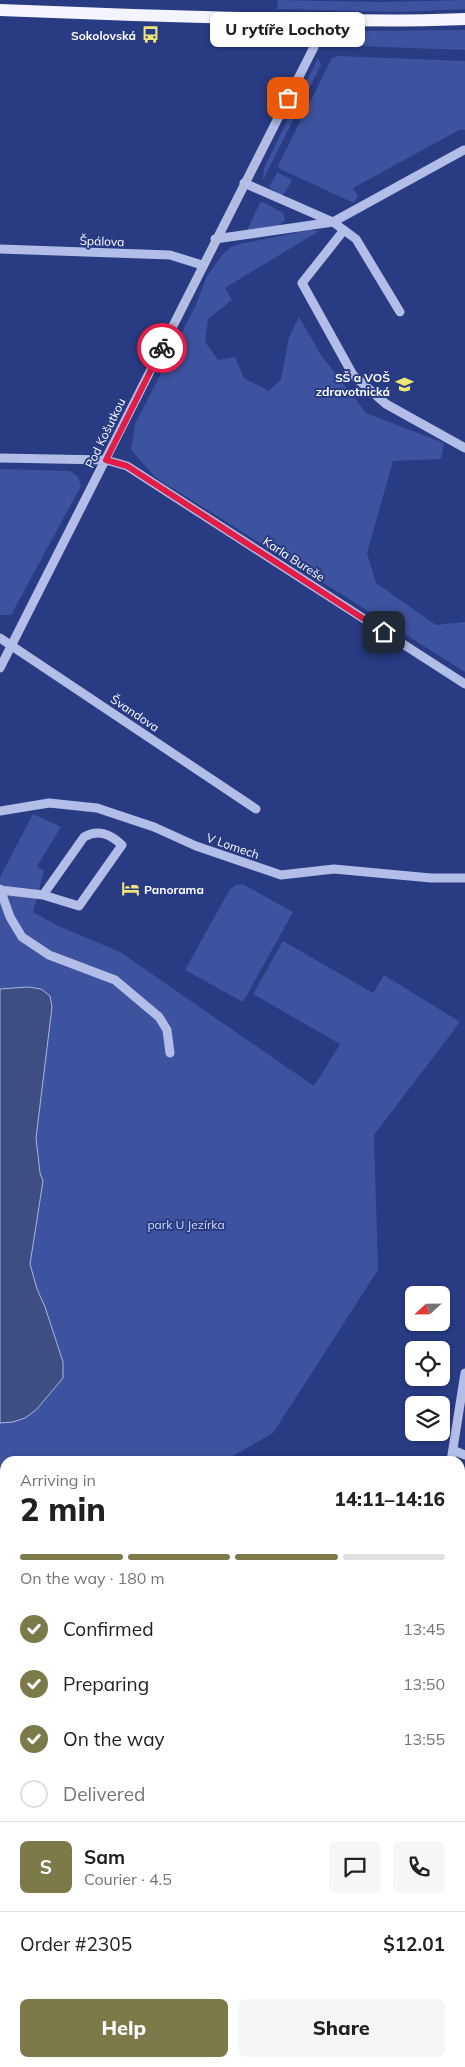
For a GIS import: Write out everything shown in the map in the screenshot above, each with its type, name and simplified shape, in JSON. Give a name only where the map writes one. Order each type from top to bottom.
[{"type":"main road","points":[[0,10],[108,15],[318,19],[465,19]]},
{"type":"street","name":"Pod Košutkou","points":[[0,668],[106,460],[215,239],[314,47],[318,19]]},
{"type":"street","points":[[215,239],[333,222],[464,150]]},
{"type":"street","points":[[244,183],[333,222],[356,239],[400,312]]},
{"type":"street","points":[[344,230],[302,283],[353,375],[386,404],[465,448]]},
{"type":"street","name":"Špálova","points":[[0,249],[170,255],[202,265]]},
{"type":"street","name":"Karla Bureše","points":[[0,458],[106,460],[127,466],[465,684]]},
{"type":"street","name":"Švandova","points":[[0,638],[256,809]]},
{"type":"street","name":"V Lomech","points":[[0,811],[49,803],[97,808],[154,827],[196,846],[281,875],[334,869],[431,878],[465,878]]},
{"type":"street","points":[[43,895],[84,837],[93,832],[104,833],[122,845],[79,906],[43,895],[0,889],[10,917],[22,938],[49,955],[115,980],[159,1017],[167,1030],[170,1053]]},
{"type":"street","points":[[452,1456],[465,1373]]},
{"type":"street","points":[[453,1450],[465,1455]]},
{"type":"green space","points":[[278,0],[382,2],[465,0],[465,9],[400,12],[277,9]]},
{"type":"green space","points":[[465,30],[465,50],[329,45],[338,35],[350,31]]},
{"type":"green space","points":[[338,56],[465,61],[465,130],[461,129],[353,188],[358,196],[354,203],[280,169],[278,166],[332,58]]},
{"type":"green space","points":[[318,58],[321,65],[263,180],[264,168]]},
{"type":"green space","points":[[277,172],[292,180],[284,194],[280,195],[269,187]]},
{"type":"green space","points":[[261,201],[283,213],[285,220],[279,225],[247,230]]},
{"type":"green space","points":[[310,230],[319,231],[225,288],[232,300],[208,319],[205,342],[218,360],[235,357],[244,378],[269,391],[281,379],[289,337],[299,317],[321,355],[366,413],[444,443],[441,459],[393,461],[367,553],[376,583],[436,625],[465,622],[465,672],[155,477],[131,450],[135,424],[195,307],[207,276],[222,255],[231,247],[240,244]]},
{"type":"green space","points":[[0,469],[70,471],[78,477],[81,486],[11,615],[0,615]]},
{"type":"green space","name":"park U Jezírka","points":[[33,814],[61,827],[37,866],[44,871],[33,912],[56,925],[120,952],[314,1086],[340,1044],[253,994],[283,941],[373,993],[384,975],[460,1022],[374,1135],[378,1270],[273,1433],[233,1456],[0,1456],[0,877]]},
{"type":"green space","points":[[243,884],[293,912],[243,1002],[185,970],[230,889],[236,885]]},
{"type":"shaded area","points":[[28,987],[41,989],[50,996],[52,1007],[36,1138],[40,1173],[43,1181],[30,1264],[63,1362],[63,1378],[36,1410],[25,1418],[13,1422],[0,1423],[0,989]]},
{"type":"way so far","points":[[162,348],[215,239],[288,98]]},
{"type":"place","name":"Sokolovská","points":[[150,35]]},
{"type":"place","name":"U rytíře Lochoty","points":[[288,98]]},
{"type":"place","name":"SŠ a VOŠ zdravotnická","points":[[404,384]]},
{"type":"place","name":"Panorama","points":[[130,889]]},
{"type":"route","points":[[162,348],[106,460],[127,466],[384,632]]}]
